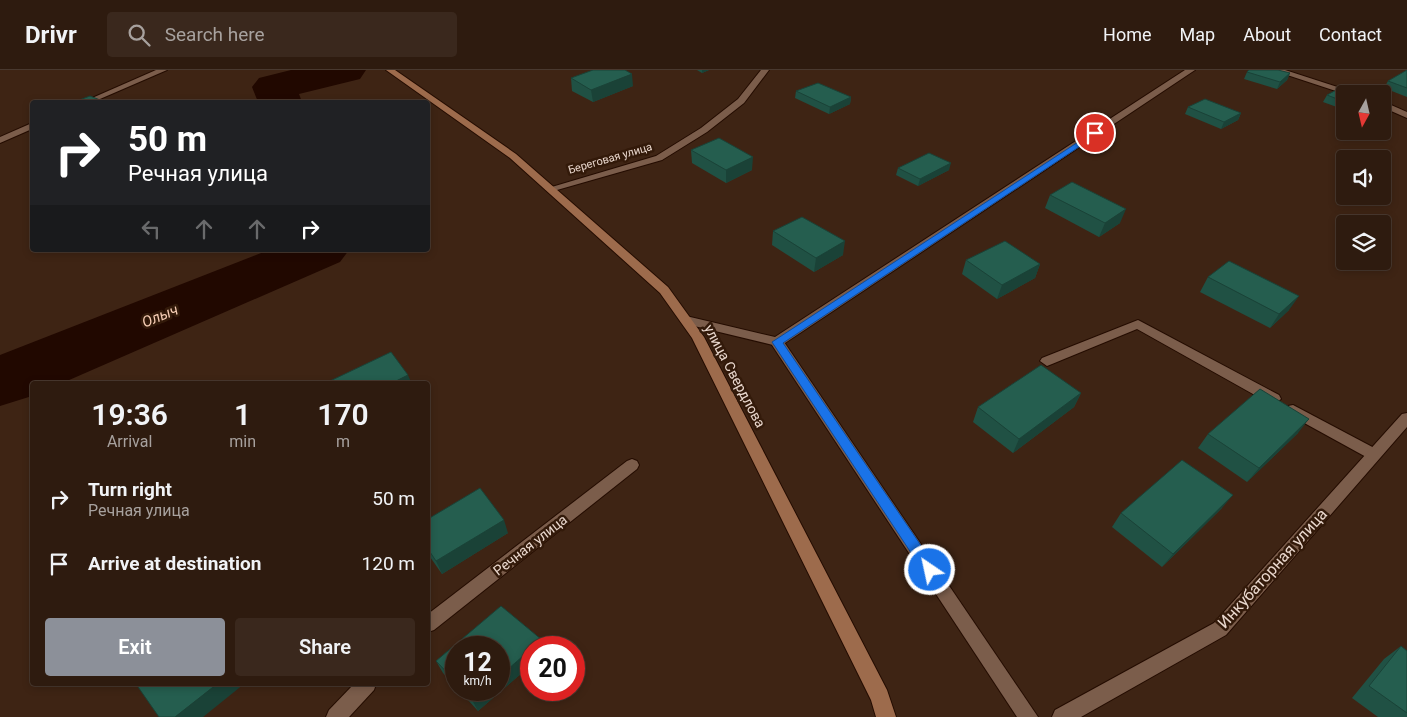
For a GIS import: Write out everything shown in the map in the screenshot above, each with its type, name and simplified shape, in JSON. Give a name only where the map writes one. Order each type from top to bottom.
[{"type":"main road","name":"улица Свердлова","points":[[390,70],[513,156],[664,290],[698,337],[880,696],[886,717]]},
{"type":"street","points":[[93,100],[163,70]]},
{"type":"street","name":"Береговая улица","points":[[550,189],[659,158],[704,130],[741,101],[765,70]]},
{"type":"street","points":[[777,342],[1191,70]]},
{"type":"street","points":[[1276,70],[1336,88]]},
{"type":"street","points":[[1391,108],[1407,115]]},
{"type":"street","points":[[0,140],[30,127]]},
{"type":"street","points":[[686,320],[777,342],[1028,717]]},
{"type":"street","points":[[1047,361],[1138,324],[1373,454]]},
{"type":"street","name":"Инкубаторная улица","points":[[1062,717],[1220,629],[1373,454],[1407,418]]},
{"type":"street","name":"Речная улица","points":[[430,622],[632,465]]},
{"type":"street","points":[[336,717],[365,686]]},
{"type":"building","points":[[593,70],[625,70],[632,74],[591,90],[571,78]]},
{"type":"building","points":[[1249,70],[1278,70],[1290,73],[1280,82],[1247,72]]},
{"type":"building","points":[[1407,70],[1407,88],[1388,81]]},
{"type":"building","points":[[818,83],[851,97],[830,107],[796,91]]},
{"type":"building","points":[[1336,90],[1336,98],[1327,95]]},
{"type":"building","points":[[90,96],[100,100],[79,100]]},
{"type":"building","points":[[1205,99],[1241,113],[1224,122],[1188,107]]},
{"type":"building","points":[[719,138],[753,157],[726,170],[691,150]]},
{"type":"building","points":[[929,153],[951,163],[920,179],[898,168]]},
{"type":"building","points":[[1072,182],[1126,209],[1105,223],[1050,195]]},
{"type":"building","points":[[802,217],[845,241],[816,258],[773,231]]},
{"type":"building","points":[[1005,241],[1040,264],[1002,285],[966,260]]},
{"type":"building","points":[[1229,261],[1299,296],[1279,314],[1208,277]]},
{"type":"building","points":[[391,352],[408,375],[396,381],[330,381]]},
{"type":"building","points":[[1041,365],[1081,393],[1019,439],[978,407]]},
{"type":"building","points":[[1260,389],[1309,419],[1259,468],[1208,434]]},
{"type":"building","points":[[1182,460],[1233,495],[1173,554],[1121,513]]},
{"type":"building","points":[[480,488],[504,520],[436,561],[430,552],[430,518]]},
{"type":"building","points":[[501,606],[537,636],[520,636],[520,659],[510,667],[510,636],[466,636]]},
{"type":"building","points":[[1401,646],[1407,651],[1407,713],[1369,686]]},
{"type":"building","points":[[445,653],[445,670],[436,661]]},
{"type":"building","points":[[137,686],[214,686],[175,717],[159,717]]},
{"type":"waterway","name":"Олыч","points":[[279,100],[274,87],[345,70]]},
{"type":"waterway","name":"Олыч","points":[[0,382],[315,252]]},
{"type":"route","points":[[930,570],[777,342],[1095,133]]}]
